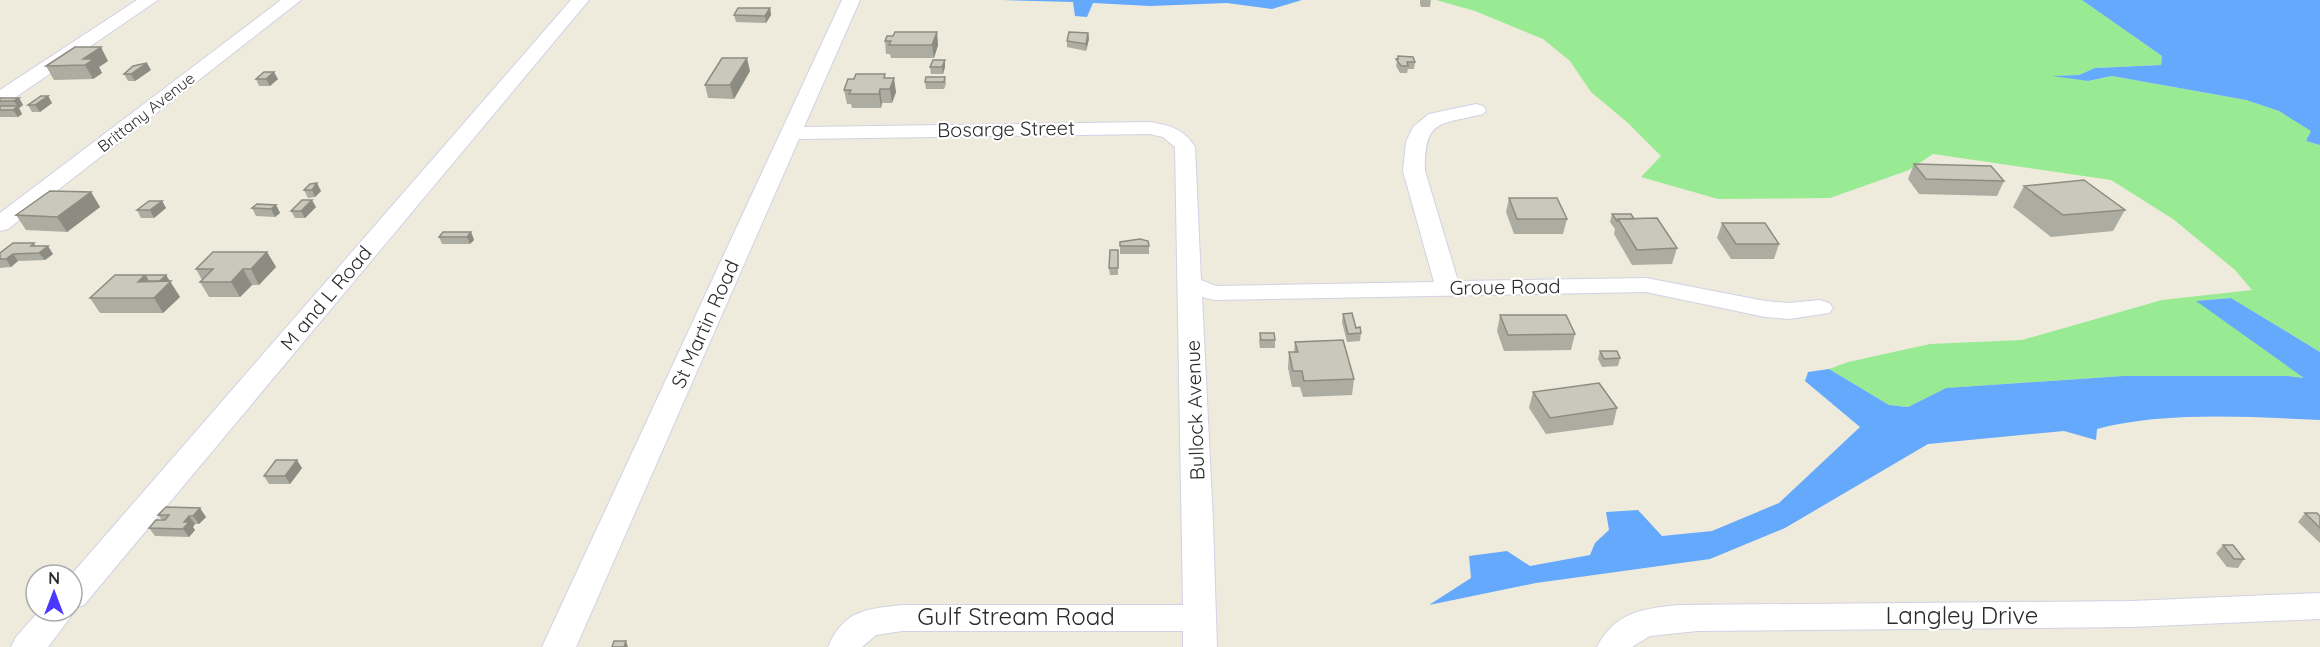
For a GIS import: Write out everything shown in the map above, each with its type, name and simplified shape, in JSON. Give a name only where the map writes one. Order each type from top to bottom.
[{"type":"street","points":[[0,99],[150,0]]},
{"type":"street","name":"Brittany Avenue","points":[[0,224],[292,0]]},
{"type":"street","name":"M and L Road","points":[[84,582],[580,0]]},
{"type":"street","name":"St Martin Road","points":[[559,647],[851,0]]},
{"type":"street","points":[[1448,288],[1414,171],[1413,152],[1416,135],[1427,124],[1443,115],[1476,110]]},
{"type":"street","name":"Bosarge Street","points":[[791,133],[1149,128],[1180,137],[1185,147],[1186,174]]},
{"type":"street","name":"Bullock Avenue","points":[[1186,174],[1188,284],[1198,492],[1200,633]]},
{"type":"street","name":"Groue Road","points":[[1188,284],[1214,293],[1646,285],[1766,309],[1789,311],[1820,308]]},
{"type":"street","name":"Langley Drive","points":[[1614,647],[1617,639],[1633,628],[1659,620],[1725,617],[2132,614],[2320,606]]},
{"type":"street","name":"Gulf Stream Road","points":[[845,647],[856,630],[869,622],[902,618],[1200,633]]},
{"type":"street","points":[[28,647],[49,623]]},
{"type":"green space","points":[[1436,0],[2082,0],[2162,56],[2161,65],[2095,68],[2079,75],[2056,76],[2088,81],[2112,76],[2246,100],[2279,111],[2312,131],[2306,141],[2320,145],[2320,352],[2231,298],[2197,301],[2305,378],[2288,376],[2123,376],[1946,388],[1908,407],[1889,405],[1829,369],[1848,362],[1930,344],[2022,340],[2162,300],[2252,290],[2235,270],[2173,219],[2111,180],[1933,154],[1909,170],[1830,198],[1718,199],[1641,177],[1661,156],[1628,123],[1591,92],[1570,61],[1543,39],[1475,11]]},
{"type":"water","points":[[1001,0],[1302,0],[1272,9],[1227,3],[1150,6],[1093,3],[1087,17],[1075,16],[1073,2]]},
{"type":"water","points":[[2082,0],[2320,0],[2320,145],[2306,141],[2311,131],[2279,111],[2246,100],[2112,76],[2088,81],[2052,76],[2079,75],[2095,68],[2161,65],[2162,56]]},
{"type":"water","points":[[2231,298],[2320,352],[2320,420],[2179,417],[2123,423],[2097,429],[2096,440],[2064,431],[1928,444],[1785,528],[1710,559],[1536,583],[1429,605],[1471,578],[1469,556],[1507,551],[1530,566],[1590,555],[1595,543],[1609,530],[1606,512],[1638,510],[1662,536],[1712,531],[1779,503],[1860,427],[1805,381],[1808,372],[1829,369],[1889,405],[1908,407],[1946,388],[2123,376],[2288,376],[2304,378],[2196,301]]},
{"type":"building","points":[[738,8],[770,8],[765,16],[734,15]]},
{"type":"building","points":[[895,32],[937,32],[932,45],[889,45],[891,41],[885,41],[887,36],[893,36]]},
{"type":"building","points":[[1069,32],[1088,33],[1086,44],[1067,41]]},
{"type":"building","points":[[75,47],[101,47],[83,59],[94,59],[85,65],[46,66]]},
{"type":"building","points":[[1398,56],[1413,57],[1415,62],[1407,62],[1408,66],[1401,66],[1396,59]]},
{"type":"building","points":[[722,58],[747,58],[730,85],[705,85]]},
{"type":"building","points":[[933,60],[945,60],[942,67],[930,67]]},
{"type":"building","points":[[147,63],[131,74],[124,74],[133,66]]},
{"type":"building","points":[[264,72],[274,72],[266,79],[256,79]]},
{"type":"building","points":[[856,74],[885,74],[884,78],[894,78],[890,89],[880,89],[879,94],[849,94],[851,90],[844,90],[848,79],[854,79]]},
{"type":"building","points":[[926,77],[945,77],[944,82],[925,82]]},
{"type":"building","points":[[41,96],[48,96],[35,105],[28,105]]},
{"type":"building","points":[[0,98],[19,98],[14,101],[0,101]]},
{"type":"building","points":[[0,106],[18,106],[13,110],[0,110]]},
{"type":"building","points":[[1914,164],[1991,166],[2004,181],[1926,179]]},
{"type":"building","points":[[2084,180],[2125,210],[2063,215],[2024,186]]},
{"type":"building","points":[[317,183],[312,190],[304,190],[310,184]]},
{"type":"building","points":[[50,191],[91,192],[57,217],[16,215]]},
{"type":"building","points":[[1509,198],[1557,198],[1567,219],[1517,219]]},
{"type":"building","points":[[302,200],[312,200],[301,211],[291,211]]},
{"type":"building","points":[[149,201],[162,201],[150,210],[137,210]]},
{"type":"building","points":[[257,204],[276,205],[271,209],[252,208]]},
{"type":"building","points":[[1612,214],[1631,214],[1634,219],[1618,219],[1617,221]]},
{"type":"building","points":[[1657,218],[1677,248],[1637,250],[1618,219]]},
{"type":"building","points":[[1722,223],[1765,223],[1779,244],[1736,244]]},
{"type":"building","points":[[443,232],[471,232],[467,237],[439,237]]},
{"type":"building","points":[[1140,239],[1148,241],[1149,246],[1120,246],[1120,242]]},
{"type":"building","points":[[13,243],[48,246],[39,253],[13,254],[6,259],[0,259],[0,253]]},
{"type":"building","points":[[1110,250],[1118,250],[1118,268],[1109,268]]},
{"type":"building","points":[[213,252],[267,252],[251,269],[243,269],[231,282],[200,282],[213,269],[196,269]]},
{"type":"building","points":[[115,275],[145,275],[138,282],[171,281],[154,298],[90,298]]},
{"type":"building","points":[[145,275],[166,275],[160,281],[148,281]]},
{"type":"building","points":[[1352,313],[1356,328],[1360,327],[1361,333],[1348,334],[1343,314]]},
{"type":"building","points":[[1500,315],[1566,315],[1575,334],[1508,335]]},
{"type":"building","points":[[1260,333],[1274,333],[1275,340],[1261,340]]},
{"type":"building","points":[[1343,340],[1354,379],[1304,381],[1302,371],[1293,371],[1289,352],[1298,352],[1295,342]]},
{"type":"building","points":[[1600,351],[1617,351],[1620,358],[1604,359]]},
{"type":"building","points":[[1599,383],[1617,408],[1550,418],[1533,392]]},
{"type":"building","points":[[276,460],[297,460],[285,476],[264,476]]},
{"type":"building","points":[[166,507],[200,508],[184,522],[189,522],[183,529],[149,528],[156,520],[165,520],[169,515],[158,515]]},
{"type":"building","points":[[2305,513],[2317,513],[2320,516],[2320,528]]},
{"type":"building","points":[[2223,545],[2233,545],[2244,559],[2234,559]]},
{"type":"building","points":[[614,641],[626,641],[624,647],[612,647]]}]
